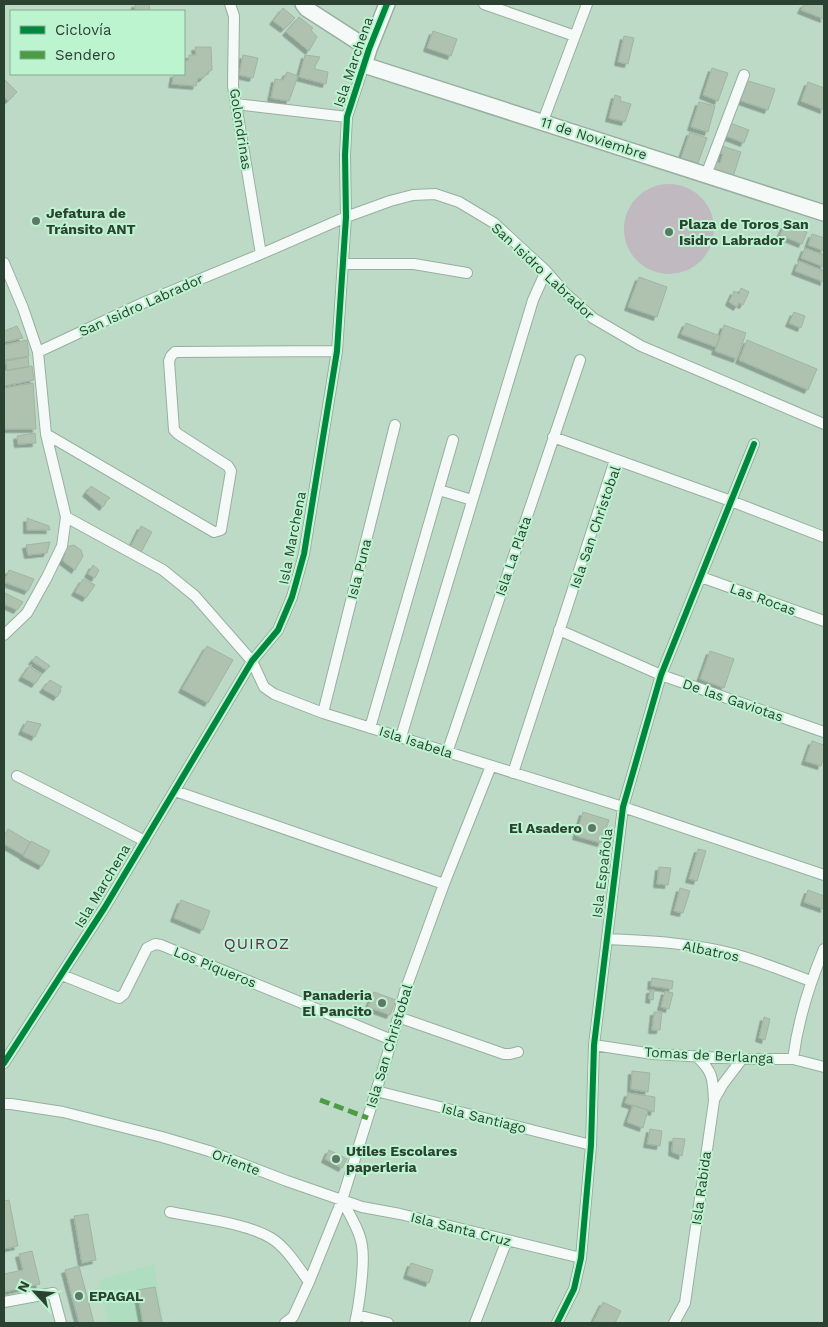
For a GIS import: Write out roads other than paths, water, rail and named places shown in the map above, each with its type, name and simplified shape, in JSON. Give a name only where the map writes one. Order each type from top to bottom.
[{"type":"street","name":"Golondrinas","points":[[230,4],[234,16],[233,86],[261,254]]},
{"type":"street","points":[[303,4],[307,9],[368,49]]},
{"type":"street","name":"Isla Marchena","points":[[4,1062],[62,975],[252,661],[278,630],[295,588],[304,554],[337,351],[344,264],[347,117],[368,49],[387,4]]},
{"type":"street","points":[[484,4],[575,36]]},
{"type":"street","points":[[543,121],[587,4]]},
{"type":"street","name":"11 de Noviembre","points":[[364,65],[706,175],[823,209]]},
{"type":"street","points":[[706,175],[744,75]]},
{"type":"street","points":[[236,104],[347,117]]},
{"type":"street","name":"San Isidro Labrador","points":[[38,352],[145,302],[346,217],[413,195],[435,194],[459,202],[494,223],[593,318],[641,346],[824,424]]},
{"type":"street","points":[[4,263],[32,330],[38,352],[46,434],[66,517],[62,546],[47,578],[27,613],[4,635]]},
{"type":"street","points":[[344,264],[414,264],[467,273]]},
{"type":"street","points":[[401,737],[533,300],[546,271]]},
{"type":"street","points":[[46,434],[214,532],[218,532],[220,530],[231,471],[228,466],[174,430],[169,361],[171,356],[175,352],[337,351]]},
{"type":"street","name":"Isla La Plata","points":[[447,752],[580,360]]},
{"type":"street","name":"Isla Puna","points":[[324,713],[395,425]]},
{"type":"street","points":[[553,438],[615,460]]},
{"type":"street","points":[[370,728],[453,440]]},
{"type":"street","name":"Isla Española","points":[[557,1323],[574,1289],[581,1258],[591,1146],[594,1045],[623,808],[661,675],[754,444]]},
{"type":"street","name":"Isla San Christobal","points":[[513,773],[615,460],[731,501],[824,537]]},
{"type":"street","points":[[439,490],[472,500]]},
{"type":"street","name":"Isla Isabela","points":[[66,517],[163,570],[177,580],[195,596],[252,661],[264,687],[274,694],[324,713],[623,808],[824,875]]},
{"type":"street","name":"Las Rocas","points":[[701,576],[824,621]]},
{"type":"street","name":"De las Gaviotas","points":[[559,630],[661,675],[824,732]]},
{"type":"street","name":"Isla San Christobal","points":[[285,1323],[293,1317],[342,1200],[413,968],[491,766]]},
{"type":"street","points":[[16,776],[144,841]]},
{"type":"street","points":[[175,791],[444,884]]},
{"type":"street","name":"Albatros","points":[[607,938],[679,943],[735,954],[811,981]]},
{"type":"street","name":"Los Piqueros","points":[[62,975],[119,998],[124,994],[147,948],[155,944],[161,945],[392,1040]]},
{"type":"street","points":[[793,1059],[796,1035],[811,981],[824,949]]},
{"type":"street","points":[[398,1017],[504,1054],[518,1052]]},
{"type":"street","name":"Tomas de Berlanga","points":[[594,1045],[653,1054],[742,1059],[793,1059],[824,1067]]},
{"type":"street","name":"Isla Rabida","points":[[674,1323],[685,1303],[714,1101],[711,1073],[706,1065],[696,1056]]},
{"type":"street","points":[[714,1101],[723,1084],[742,1059]]},
{"type":"street","name":"Isla Santiago","points":[[376,1091],[591,1146]]},
{"type":"street","name":"Oriente","points":[[4,1104],[63,1112],[162,1137],[209,1151],[342,1200]]},
{"type":"street","points":[[342,1200],[359,1233],[362,1245],[363,1257],[356,1319],[388,1323]]},
{"type":"street","name":"Isla Santa Cruz","points":[[342,1200],[362,1207],[400,1214],[581,1258]]},
{"type":"street","points":[[170,1212],[238,1226],[270,1238],[284,1249],[309,1282]]},
{"type":"street","points":[[475,1323],[507,1240]]},
{"type":"street","points":[[4,1302],[53,1293],[61,1323]]},
{"type":"place","name":"Jefatura de Tránsito ANT","points":[[36,221]]},
{"type":"place","name":"Plaza de Toros San Isidro Labrador","points":[[669,232]]},
{"type":"place","name":"El Asadero","points":[[592,828]]},
{"type":"place","name":"Panaderia El Pancito","points":[[382,1003]]},
{"type":"place","name":"Utiles Escolares paperleria","points":[[336,1159]]},
{"type":"place","name":"EPAGAL","points":[[79,1296]]},
{"type":"district","name":"QUIROZ","points":[[257,943]]}]
